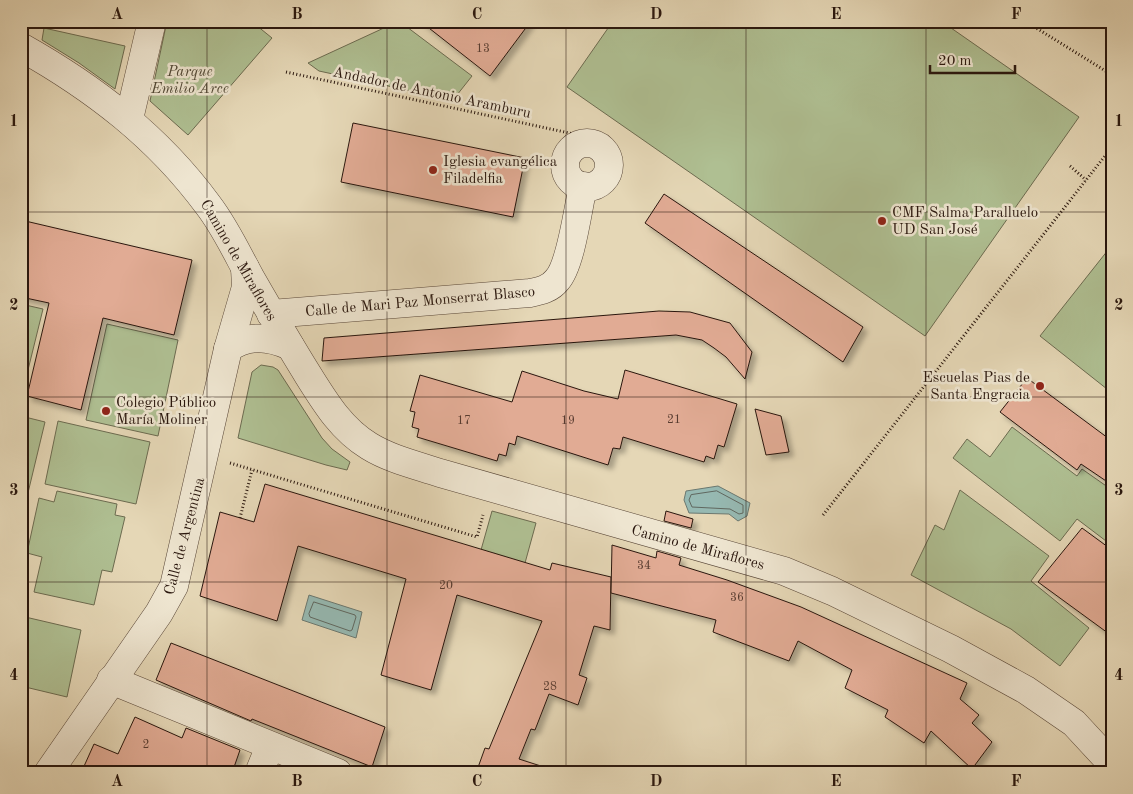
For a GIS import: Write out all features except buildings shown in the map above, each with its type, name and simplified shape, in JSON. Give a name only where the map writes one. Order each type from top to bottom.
[{"type":"street","points":[[129,119],[152,21]]},
{"type":"street","name":"Camino de Miraflores","points":[[21,47],[82,84],[129,119],[186,176],[214,213],[290,346],[334,415],[350,433],[370,447],[397,459],[491,488],[784,570],[832,591],[951,649],[1026,690],[1074,723],[1112,764]]},
{"type":"street","name":"Calle de Mari Paz Monserrat Blasco","points":[[271,314],[540,291],[548,288],[557,280],[566,266],[583,186]]},
{"type":"street","name":"Calle de Argentina","points":[[48,773],[111,680],[159,614],[174,586],[228,349],[246,287],[245,268]]},
{"type":"street","name":"Camino de Miraflores","points":[[228,349],[239,342],[254,339],[272,340],[290,346]]},
{"type":"street","points":[[111,680],[338,773]]},
{"type":"street","points":[[259,773],[270,746]]},
{"type":"path","points":[[1025,21],[1112,74]]},
{"type":"path","points":[[1104,21],[1112,42]]},
{"type":"path","name":"Andador de Antonio Aramburu","points":[[286,72],[574,134]]},
{"type":"path","points":[[823,515],[1112,147]]},
{"type":"path","points":[[1070,166],[1086,180]]},
{"type":"path","points":[[224,461],[477,537],[491,488]]},
{"type":"path","points":[[240,518],[252,470]]},
{"type":"green space","name":"Parque Emilio Arce","points":[[167,21],[251,21],[272,38],[188,135],[150,101]]},
{"type":"green space","points":[[399,21],[472,76],[453,100],[319,71],[308,63]]},
{"type":"green space","name":"CMF Salma Paralluelo UD San José","points":[[613,21],[941,21],[1079,117],[925,336],[567,87]]},
{"type":"green space","points":[[44,28],[125,46],[115,89],[79,63],[42,40]]},
{"type":"green space","points":[[1112,245],[1112,393],[1040,336]]},
{"type":"green space","points":[[21,304],[43,309],[27,374],[21,375]]},
{"type":"green space","points":[[107,324],[178,340],[158,436],[86,420]]},
{"type":"green space","points":[[261,365],[278,370],[322,438],[332,449],[350,462],[347,470],[238,438],[252,372]]},
{"type":"green space","points":[[21,416],[45,422],[21,522]]},
{"type":"green space","points":[[58,421],[150,442],[136,504],[45,484]]},
{"type":"green space","points":[[1012,427],[1077,476],[1082,469],[1112,490],[1112,534],[1106,541],[1077,519],[1060,541],[953,458],[967,439],[990,457]]},
{"type":"green space","points":[[960,490],[1049,556],[1031,581],[1089,628],[1060,666],[1011,629],[911,575],[935,525],[944,530]]},
{"type":"green space","points":[[57,491],[117,504],[115,515],[125,517],[112,572],[102,570],[94,605],[34,592],[42,557],[27,553],[39,498],[54,502]]},
{"type":"green space","points":[[492,511],[536,523],[525,563],[481,550]]},
{"type":"green space","points":[[21,616],[81,630],[67,697],[21,686]]},
{"type":"water","points":[[718,486],[750,503],[747,516],[738,521],[729,514],[689,513],[684,500],[686,491]]},
{"type":"water","points":[[309,595],[362,612],[356,638],[302,620]]},
{"type":"place","name":"Iglesia evangélica Filadelfia","points":[[433,170]]},
{"type":"place","name":"CMF Salma Paralluelo UD San José","points":[[882,221]]},
{"type":"place","name":"Escuelas Pias de Santa Engracia","points":[[1040,386]]},
{"type":"place","name":"Colegio Público María Moliner","points":[[106,411]]}]
